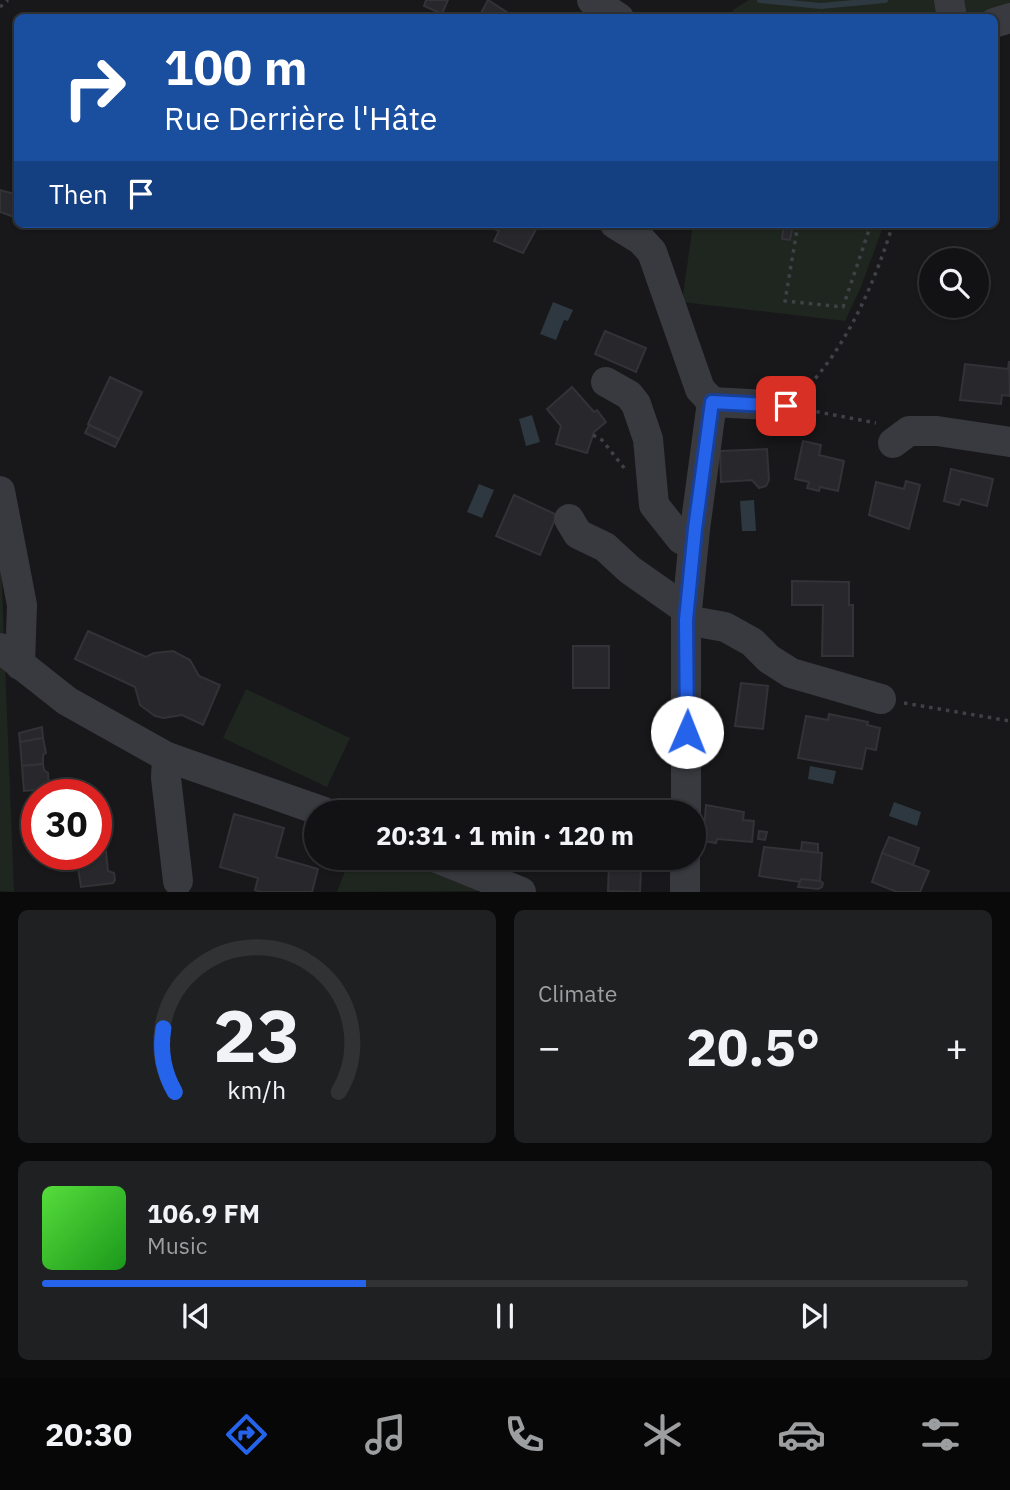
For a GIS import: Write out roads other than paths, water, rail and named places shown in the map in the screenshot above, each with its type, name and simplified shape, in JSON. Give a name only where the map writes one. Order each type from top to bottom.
[{"type":"street","points":[[592,0],[613,14]]},
{"type":"street","points":[[622,228],[641,240],[652,252],[700,389],[712,402],[786,406]]},
{"type":"street","points":[[606,382],[629,395],[636,404],[648,439],[654,505],[681,539],[694,545]]},
{"type":"street","points":[[686,800],[687,615],[712,402]]},
{"type":"street","points":[[901,437],[937,431],[1010,442]]},
{"type":"street","points":[[0,491],[22,605],[10,657],[67,701],[167,757],[304,805]]},
{"type":"street","points":[[569,519],[578,534],[605,547],[687,615],[724,627],[751,642],[769,659],[791,673],[881,699]]},
{"type":"street","points":[[167,757],[166,778],[178,881]]},
{"type":"street","points":[[468,870],[521,891]]},
{"type":"street","points":[[685,870],[685,891]]},
{"type":"waterway","points":[[760,0],[821,6],[885,0]]}]
